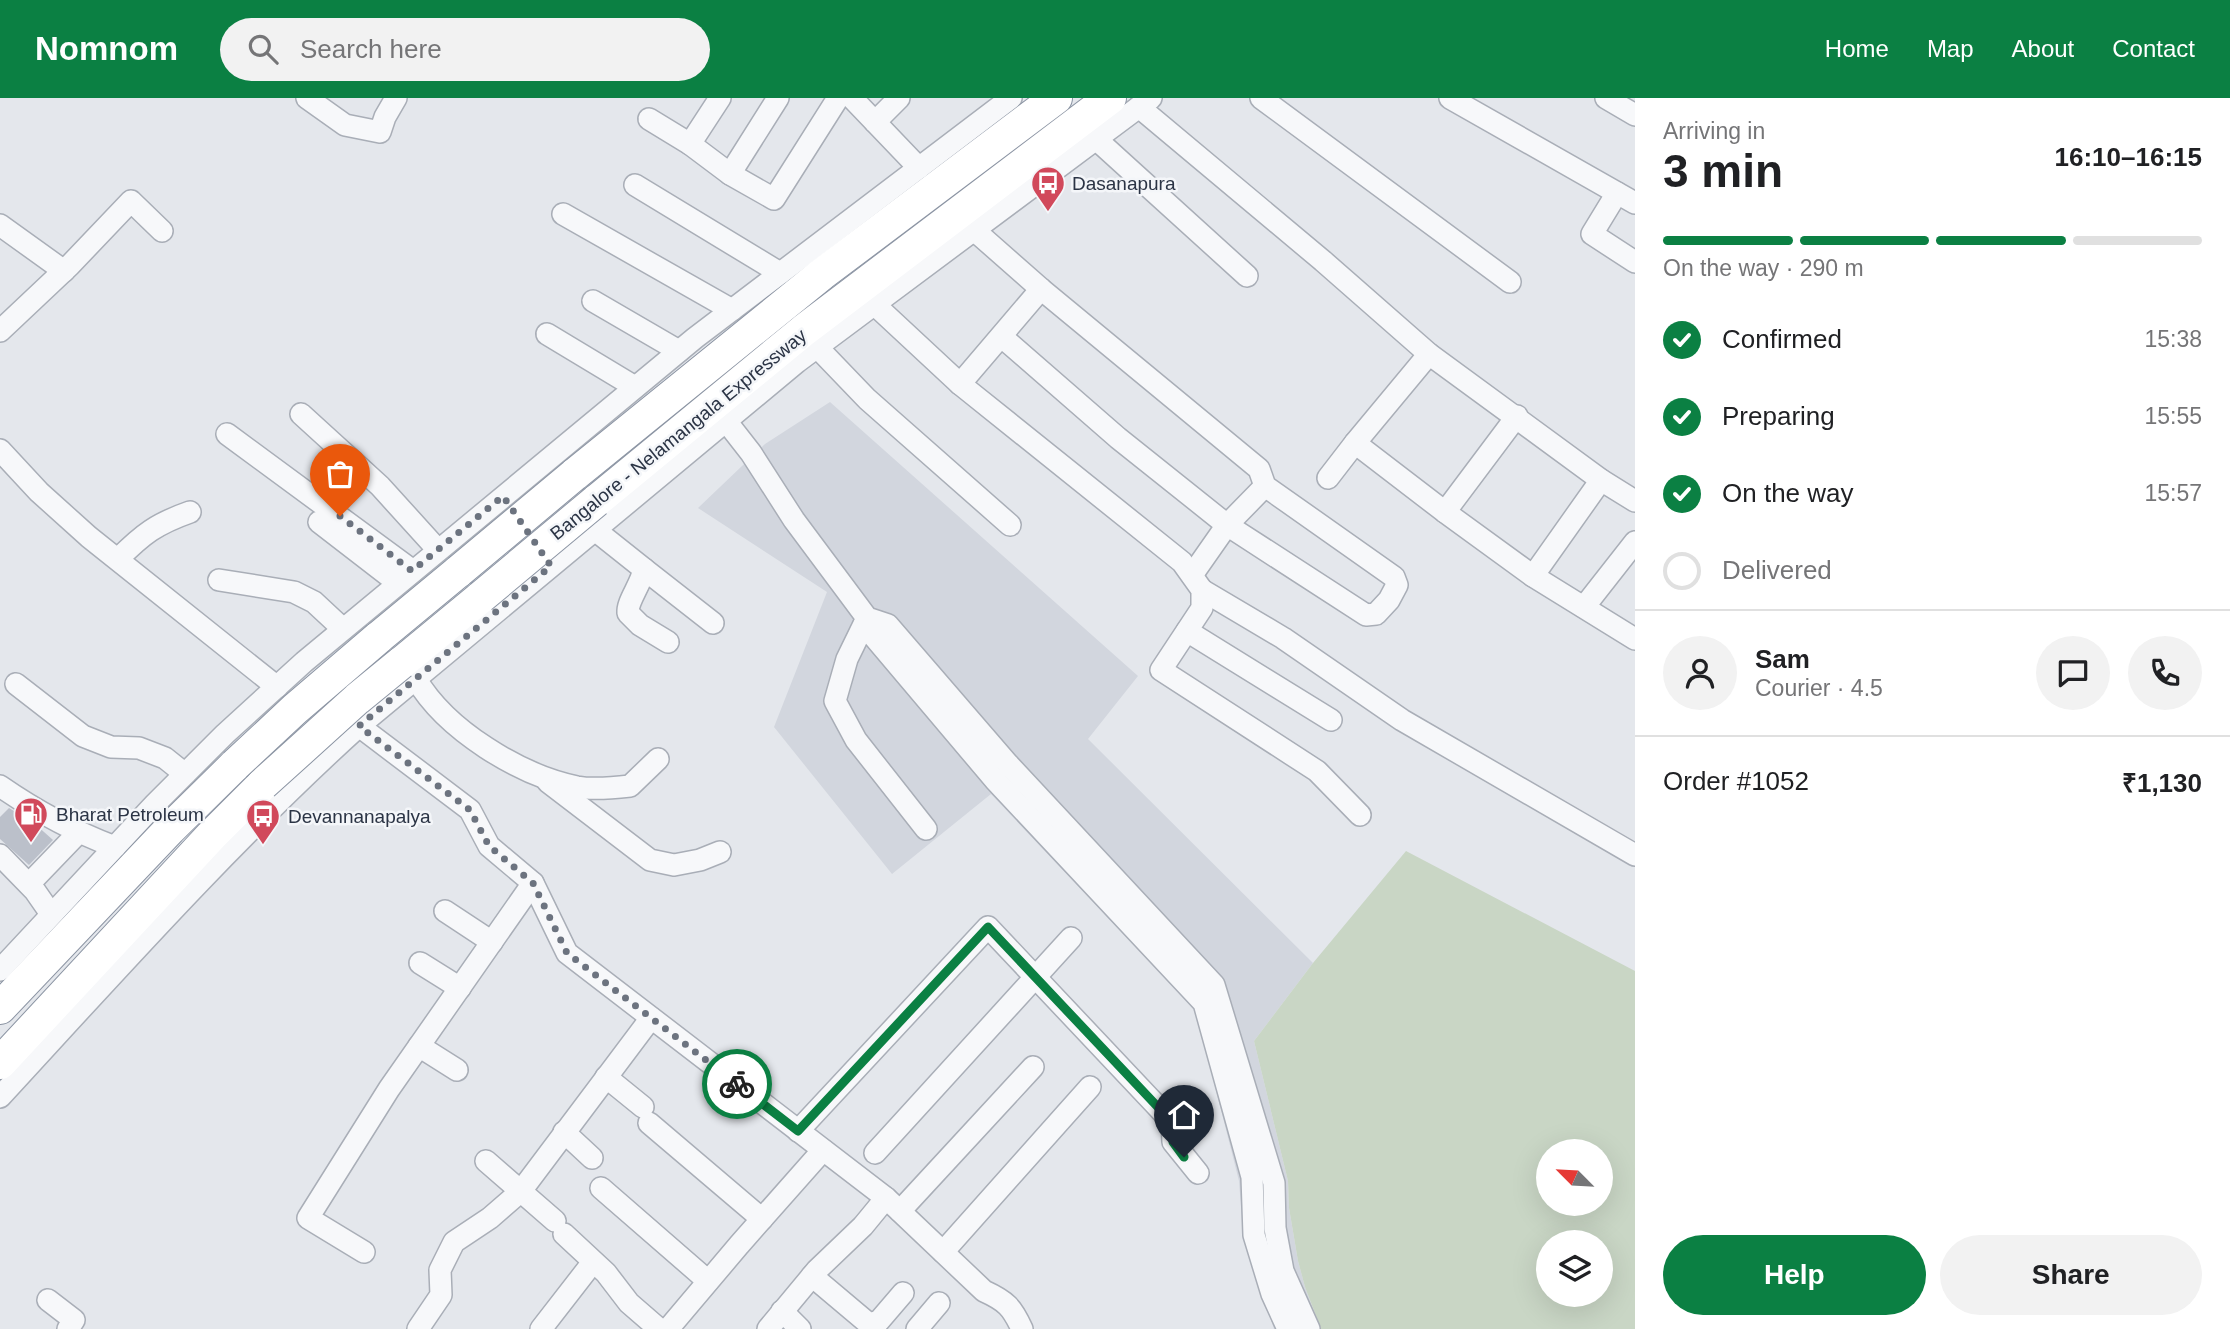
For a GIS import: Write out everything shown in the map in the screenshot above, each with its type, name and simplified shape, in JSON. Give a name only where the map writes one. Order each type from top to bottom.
[{"type":"highway","name":"Bangalore - Nelamangala Expressway","points":[[0,1063],[211,836],[263,784],[357,699],[804,330],[1054,139],[1133,101]]},
{"type":"highway","name":"Bangalore - Nelamangala Expressway","points":[[0,1009],[180,820],[285,718],[768,316],[1034,103]]},
{"type":"street","points":[[307,98],[345,125],[380,132],[385,117],[397,98]]},
{"type":"street","points":[[690,144],[720,98]]},
{"type":"street","points":[[730,174],[778,98]]},
{"type":"street","points":[[649,119],[690,144],[730,174],[775,200],[838,98]]},
{"type":"street","points":[[852,98],[919,168]]},
{"type":"street","points":[[876,122],[899,98]]},
{"type":"street","points":[[1261,98],[1510,282]]},
{"type":"street","points":[[1450,98],[1474,104],[1626,198],[1592,234],[1635,262]]},
{"type":"street","points":[[1606,98],[1635,115]]},
{"type":"street","points":[[0,1097],[149,935],[281,798],[359,726],[817,347],[1096,139],[1133,101],[1429,354],[1601,480],[1635,501]]},
{"type":"street","points":[[0,970],[225,734],[304,662],[405,577],[679,351],[919,168],[1034,103]]},
{"type":"street","points":[[1096,139],[1247,276]]},
{"type":"street","points":[[635,186],[780,273]]},
{"type":"street","points":[[3,323],[64,271],[131,201],[162,231]]},
{"type":"street","points":[[563,214],[732,310]]},
{"type":"street","points":[[0,225],[64,271]]},
{"type":"street","points":[[974,230],[1041,289],[1259,469],[1265,486],[1394,577],[1397,585],[1389,600],[1376,614],[1366,615],[1227,525],[1118,438],[1002,337]]},
{"type":"street","points":[[960,384],[1041,289]]},
{"type":"street","points":[[593,301],[679,351]]},
{"type":"street","points":[[874,304],[960,384],[1182,562],[1197,583],[1402,720],[1635,855]]},
{"type":"street","points":[[547,334],[635,387]]},
{"type":"street","points":[[817,347],[867,399],[1010,525]]},
{"type":"street","points":[[1328,478],[1429,354]]},
{"type":"street","points":[[301,414],[380,486],[438,550]]},
{"type":"street","points":[[1445,512],[1517,416]]},
{"type":"street","points":[[726,421],[751,453],[865,621],[995,780],[1204,1003],[1252,1177],[1254,1235],[1272,1294],[1288,1329]]},
{"type":"street","points":[[227,434],[405,577]]},
{"type":"street","points":[[1354,443],[1533,576],[1635,639]]},
{"type":"street","points":[[2,456],[89,537],[277,687]]},
{"type":"street","points":[[1533,576],[1601,480]]},
{"type":"street","points":[[1265,486],[1227,525],[1197,583],[1202,608],[1161,670],[1317,771],[1360,815]]},
{"type":"street","points":[[503,496],[551,566]]},
{"type":"street","points":[[118,559],[141,536],[166,521],[190,512]]},
{"type":"street","points":[[319,522],[405,577]]},
{"type":"street","points":[[595,530],[713,623]]},
{"type":"street","points":[[1584,607],[1635,542]]},
{"type":"street","points":[[644,569],[642,583],[628,606],[628,613],[640,625],[668,642]]},
{"type":"street","points":[[219,580],[294,592],[314,602],[343,629]]},
{"type":"street","points":[[865,621],[847,659],[835,701],[856,740],[926,829]]},
{"type":"street","points":[[865,621],[888,625],[1008,764],[1214,985],[1274,1183],[1275,1228],[1283,1271],[1309,1329]]},
{"type":"street","points":[[1186,631],[1331,720]]},
{"type":"street","points":[[304,662],[359,726],[470,810],[489,846],[533,883],[567,953],[893,1205],[984,1291],[1003,1299],[1015,1314],[1022,1329]]},
{"type":"street","points":[[415,679],[428,699],[449,720],[493,751],[541,777],[650,860],[674,865],[700,860],[720,852]]},
{"type":"street","points":[[16,684],[83,736],[111,747],[139,748],[165,758],[185,774]]},
{"type":"street","points":[[541,777],[579,787],[630,786],[658,759]]},
{"type":"street","points":[[0,786],[34,810],[115,847]]},
{"type":"street","points":[[29,884],[79,832]]},
{"type":"street","points":[[0,855],[29,884],[51,914]]},
{"type":"street","points":[[364,1252],[308,1218],[389,1089],[533,883]]},
{"type":"street","points":[[445,911],[492,942]]},
{"type":"street","points":[[798,1131],[988,927],[1172,1122],[1173,1142],[1198,1173]]},
{"type":"street","points":[[875,1153],[1071,938]]},
{"type":"street","points":[[420,963],[460,988]]},
{"type":"street","points":[[418,1329],[441,1295],[440,1270],[454,1242],[490,1218],[521,1191],[651,1018]]},
{"type":"street","points":[[419,1046],[457,1070]]},
{"type":"street","points":[[768,1329],[812,1276],[863,1226],[893,1205],[1032,1067]]},
{"type":"street","points":[[606,1077],[762,1219]]},
{"type":"street","points":[[943,1252],[1090,1087]]},
{"type":"street","points":[[564,1132],[593,1158]]},
{"type":"street","points":[[668,1329],[823,1150]]},
{"type":"street","points":[[486,1161],[606,1273],[629,1303],[659,1329]]},
{"type":"street","points":[[601,1188],[708,1281]]},
{"type":"street","points":[[541,1329],[593,1262]]},
{"type":"street","points":[[812,1276],[869,1324],[878,1321],[903,1293]]},
{"type":"street","points":[[48,1300],[74,1320],[68,1329]]},
{"type":"street","points":[[917,1329],[939,1303]]},
{"type":"street","points":[[782,1311],[800,1329]]},
{"type":"shaded area","points":[[830,402],[1138,676],[1088,739],[1313,963],[1254,1041],[1288,1181],[1289,1208],[1298,1261],[1321,1329],[1274,1329],[1243,1233],[1239,1181],[1196,1011],[991,794],[892,874],[774,727],[827,592],[698,508],[765,444]]},
{"type":"green space","points":[[1406,851],[1635,971],[1635,1329],[1321,1329],[1298,1261],[1289,1208],[1288,1181],[1254,1041],[1313,963]]},
{"type":"building","points":[[9,808],[35,824],[53,840],[29,865],[0,839],[0,817]]},
{"type":"way so far","points":[[340,516],[412,571],[503,496],[551,566],[359,726],[470,810],[489,846],[533,883],[567,953],[737,1084]]},
{"type":"place","name":"Dasanapura","points":[[1048,213]]},
{"type":"place","name":"Bharat Petroleum","points":[[31,844]]},
{"type":"place","name":"Devannanapalya","points":[[263,846]]},
{"type":"route","points":[[737,1084],[798,1131],[988,927],[1172,1122],[1173,1142],[1184,1157]]}]
